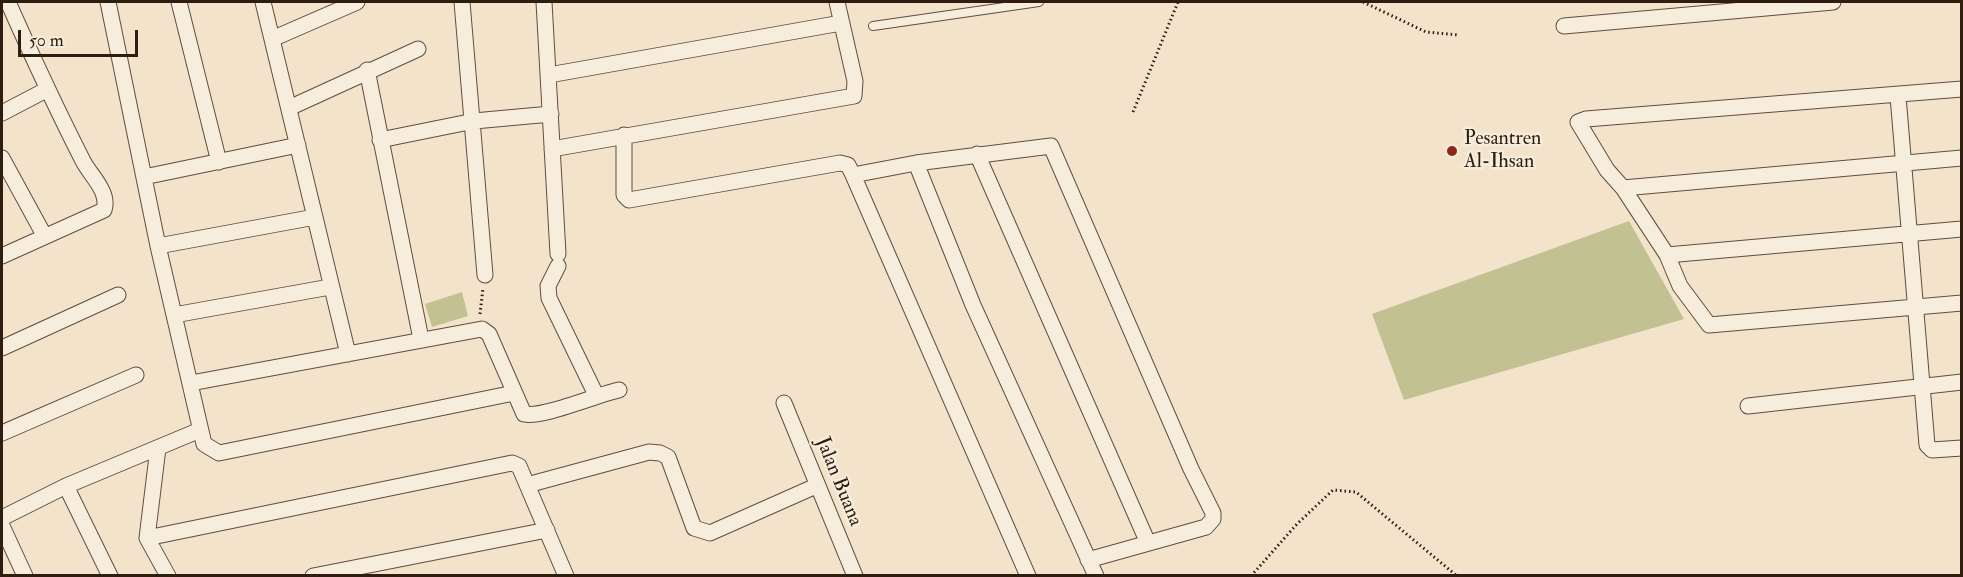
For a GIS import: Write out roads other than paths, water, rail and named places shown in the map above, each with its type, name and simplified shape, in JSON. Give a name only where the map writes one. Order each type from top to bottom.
[{"type":"street","points":[[2,256],[44,235],[104,210],[105,206],[100,185],[87,169],[46,90],[8,2]]},
{"type":"street","points":[[108,2],[158,246],[204,444],[219,453],[514,393]]},
{"type":"street","points":[[179,2],[219,162]]},
{"type":"street","points":[[263,2],[348,354]]},
{"type":"street","points":[[272,39],[357,2]]},
{"type":"street","points":[[462,2],[474,121],[485,275]]},
{"type":"street","points":[[544,2],[558,260],[548,286],[549,298],[596,395]]},
{"type":"street","points":[[552,149],[854,96],[855,81],[837,2]]},
{"type":"street","points":[[1564,26],[1833,2]]},
{"type":"street","points":[[549,75],[841,23]]},
{"type":"street","points":[[289,108],[367,70],[418,49]]},
{"type":"street","points":[[367,70],[421,339]]},
{"type":"street","points":[[1962,89],[1581,120],[1579,127],[1667,255],[1680,286],[1709,325],[1962,303]]},
{"type":"street","points":[[2,113],[46,90]]},
{"type":"street","points":[[1898,96],[1914,307],[1929,448],[1962,448]]},
{"type":"street","points":[[380,140],[474,121],[550,114]]},
{"type":"street","points":[[624,135],[622,185],[624,195],[629,200],[840,163],[848,165],[1028,576]]},
{"type":"street","points":[[144,177],[298,145]]},
{"type":"street","points":[[853,175],[977,154],[1052,146],[1191,469],[1213,513],[1213,519],[1206,527],[1088,560]]},
{"type":"street","points":[[977,154],[1148,543]]},
{"type":"street","points":[[2,158],[44,235]]},
{"type":"street","points":[[1623,188],[1962,158]]},
{"type":"street","points":[[916,163],[973,305],[1096,576]]},
{"type":"street","points":[[158,246],[315,217]]},
{"type":"street","points":[[1667,255],[1962,229]]},
{"type":"street","points":[[174,315],[330,287]]},
{"type":"street","points":[[2,348],[118,295]]},
{"type":"street","points":[[191,383],[482,329],[489,334],[524,414],[535,416],[596,395],[619,390]]},
{"type":"street","points":[[2,434],[136,375]]},
{"type":"street","points":[[1748,406],[1962,382]]},
{"type":"street","name":"Jalan Buana","points":[[784,404],[855,576]]},
{"type":"street","points":[[2,518],[66,486],[200,430]]},
{"type":"street","points":[[158,448],[147,538],[168,576]]},
{"type":"street","points":[[527,485],[649,452],[660,453],[668,457],[694,528],[710,533],[816,486]]},
{"type":"street","points":[[147,538],[504,464],[519,466],[566,576]]},
{"type":"street","points":[[66,486],[110,576]]},
{"type":"street","points":[[2,526],[25,576]]},
{"type":"street","points":[[313,576],[547,530]]},
{"type":"lane","points":[[873,26],[1039,2]]},
{"type":"place","name":"Pesantren Al-Ihsan","points":[[1452,151]]}]
